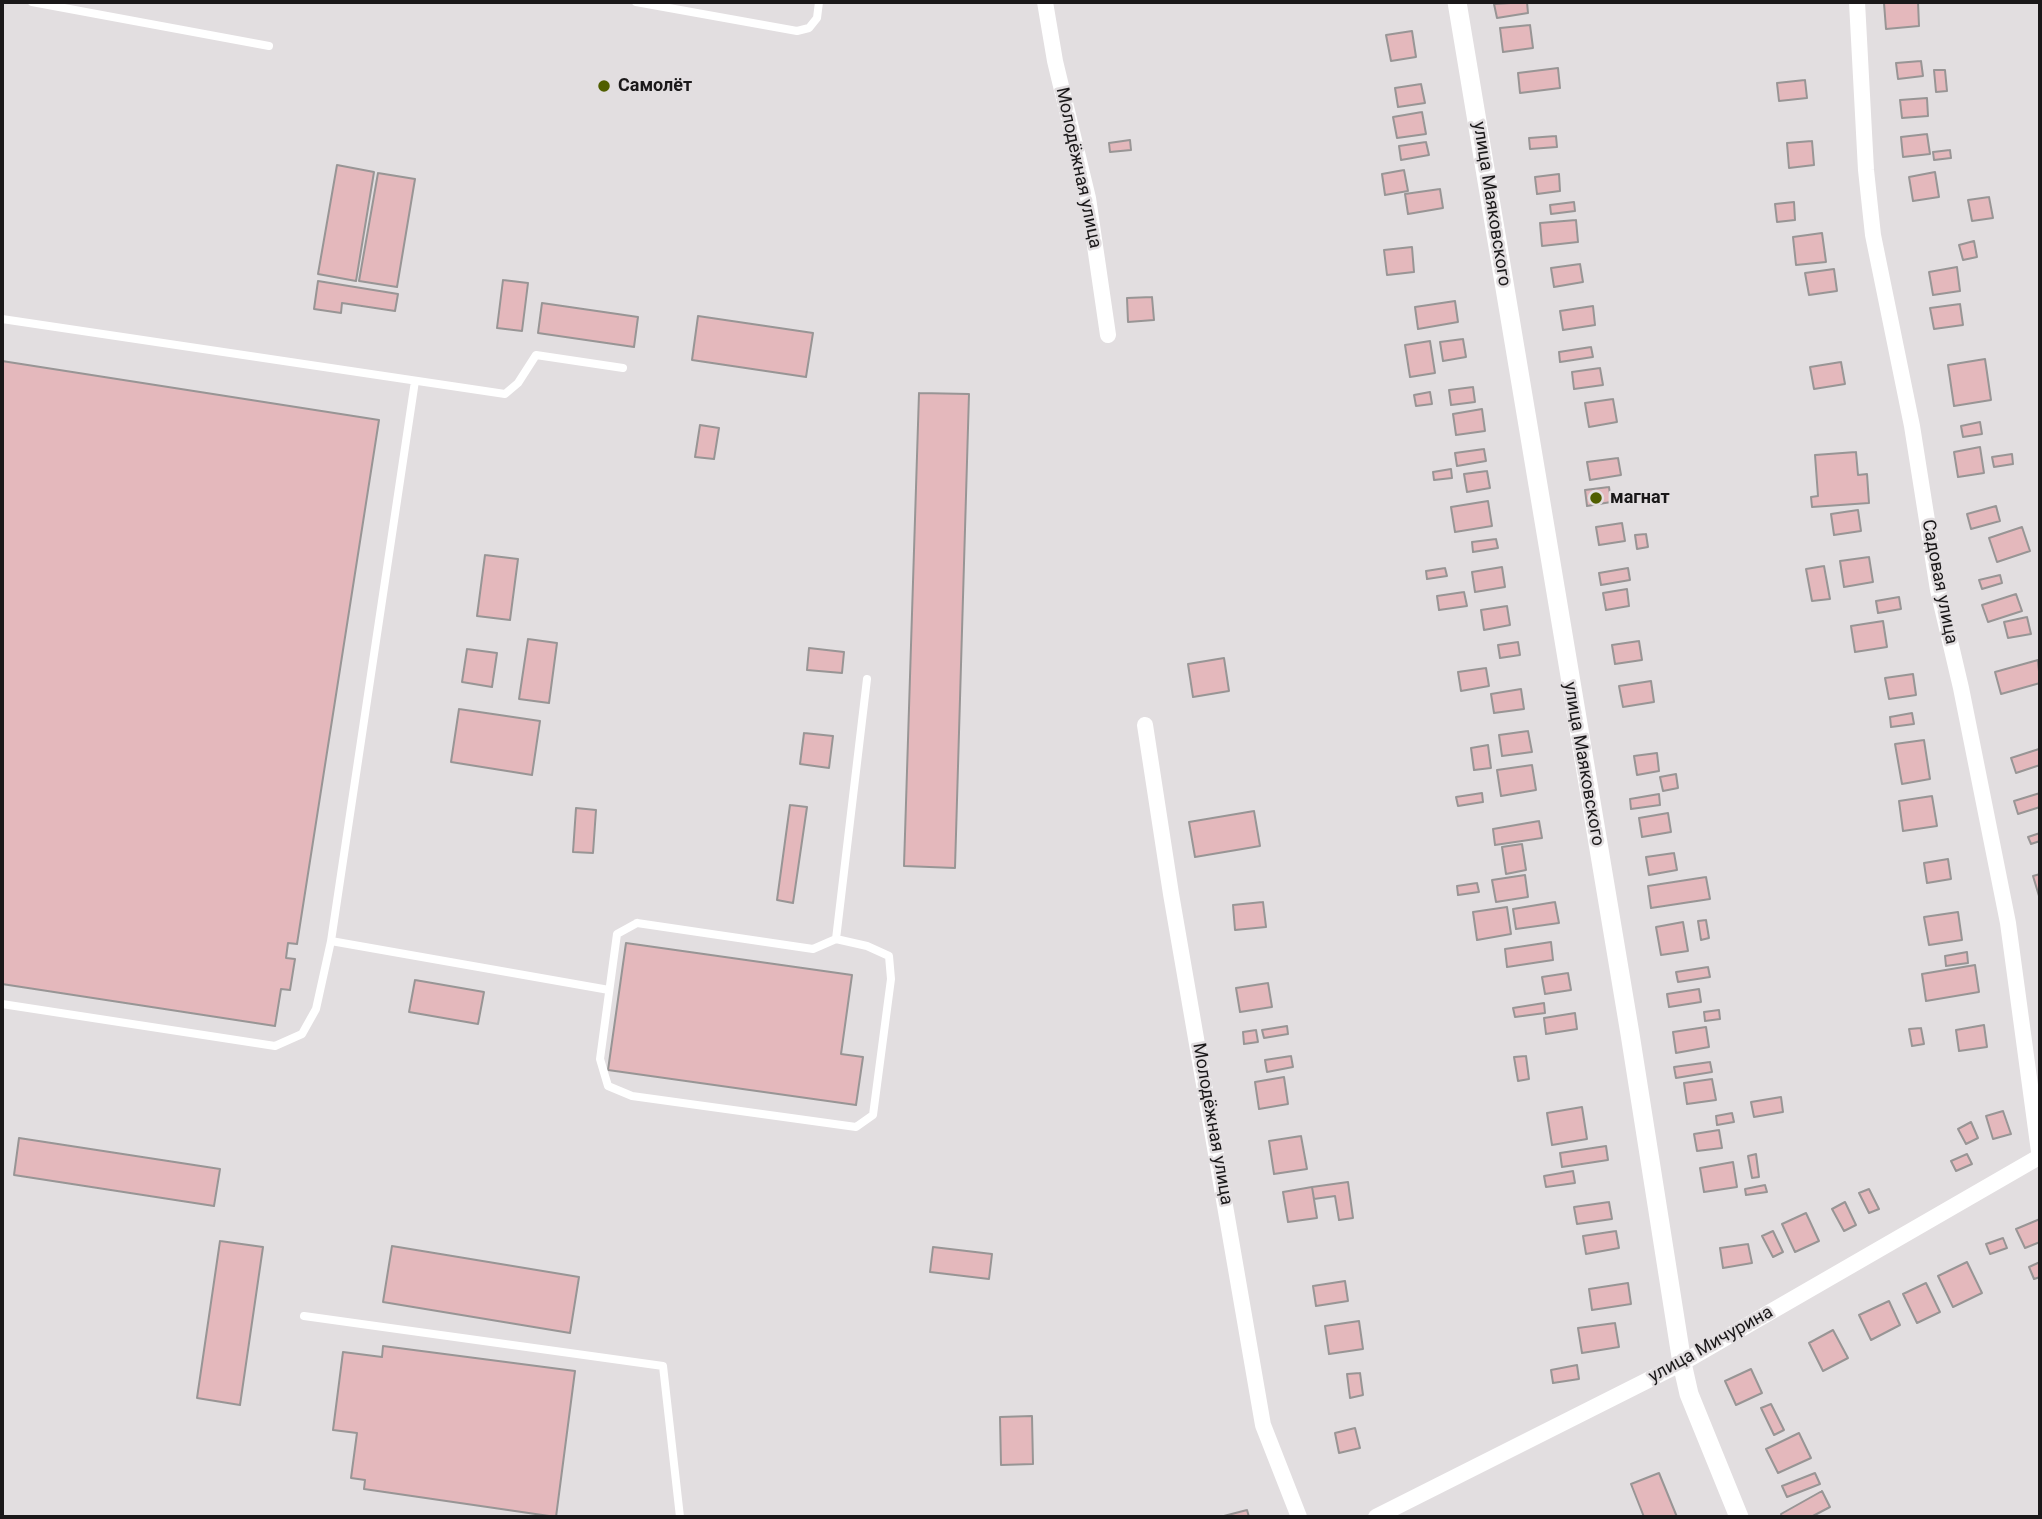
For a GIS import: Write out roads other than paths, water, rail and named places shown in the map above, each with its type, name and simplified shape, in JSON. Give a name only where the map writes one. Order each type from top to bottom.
[{"type":"street","name":"Молодёжная улица","points":[[1045,2],[1088,198],[1108,335]]},
{"type":"street","name":"улица Маяковского","points":[[1457,2],[1630,1034],[1682,1363],[1689,1394],[1739,1517]]},
{"type":"street","name":"Садовая улица","points":[[1857,2],[1866,170],[1873,235],[1912,426],[1938,590],[1961,688],[2007,923],[2037,1116],[2039,1158]]},
{"type":"street","name":"Молодёжная улица","points":[[1145,725],[1171,894],[1263,1425],[1299,1517]]},
{"type":"street","name":"улица Мичурина","points":[[1376,1517],[1682,1363],[2039,1158]]},
{"type":"lane","points":[[32,2],[87,6],[269,46]]},
{"type":"lane","points":[[636,2],[797,31],[809,29],[817,18],[819,2]]},
{"type":"lane","points":[[2,319],[505,394],[518,383],[536,355],[623,368]]},
{"type":"lane","points":[[2,1004],[275,1046],[302,1034],[316,1009],[331,941],[415,381]]},
{"type":"lane","points":[[836,939],[867,679]]},
{"type":"lane","points":[[636,923],[813,949],[836,939],[867,946],[889,956],[891,979],[873,1115],[856,1127],[632,1096],[608,1086],[600,1059],[617,934],[636,923]]},
{"type":"lane","points":[[331,941],[609,990]]},
{"type":"lane","points":[[304,1315],[663,1366],[680,1517]]},
{"type":"place","name":"Самолёт","points":[[604,86]]},
{"type":"place","name":"магнат","points":[[1596,498]]}]
